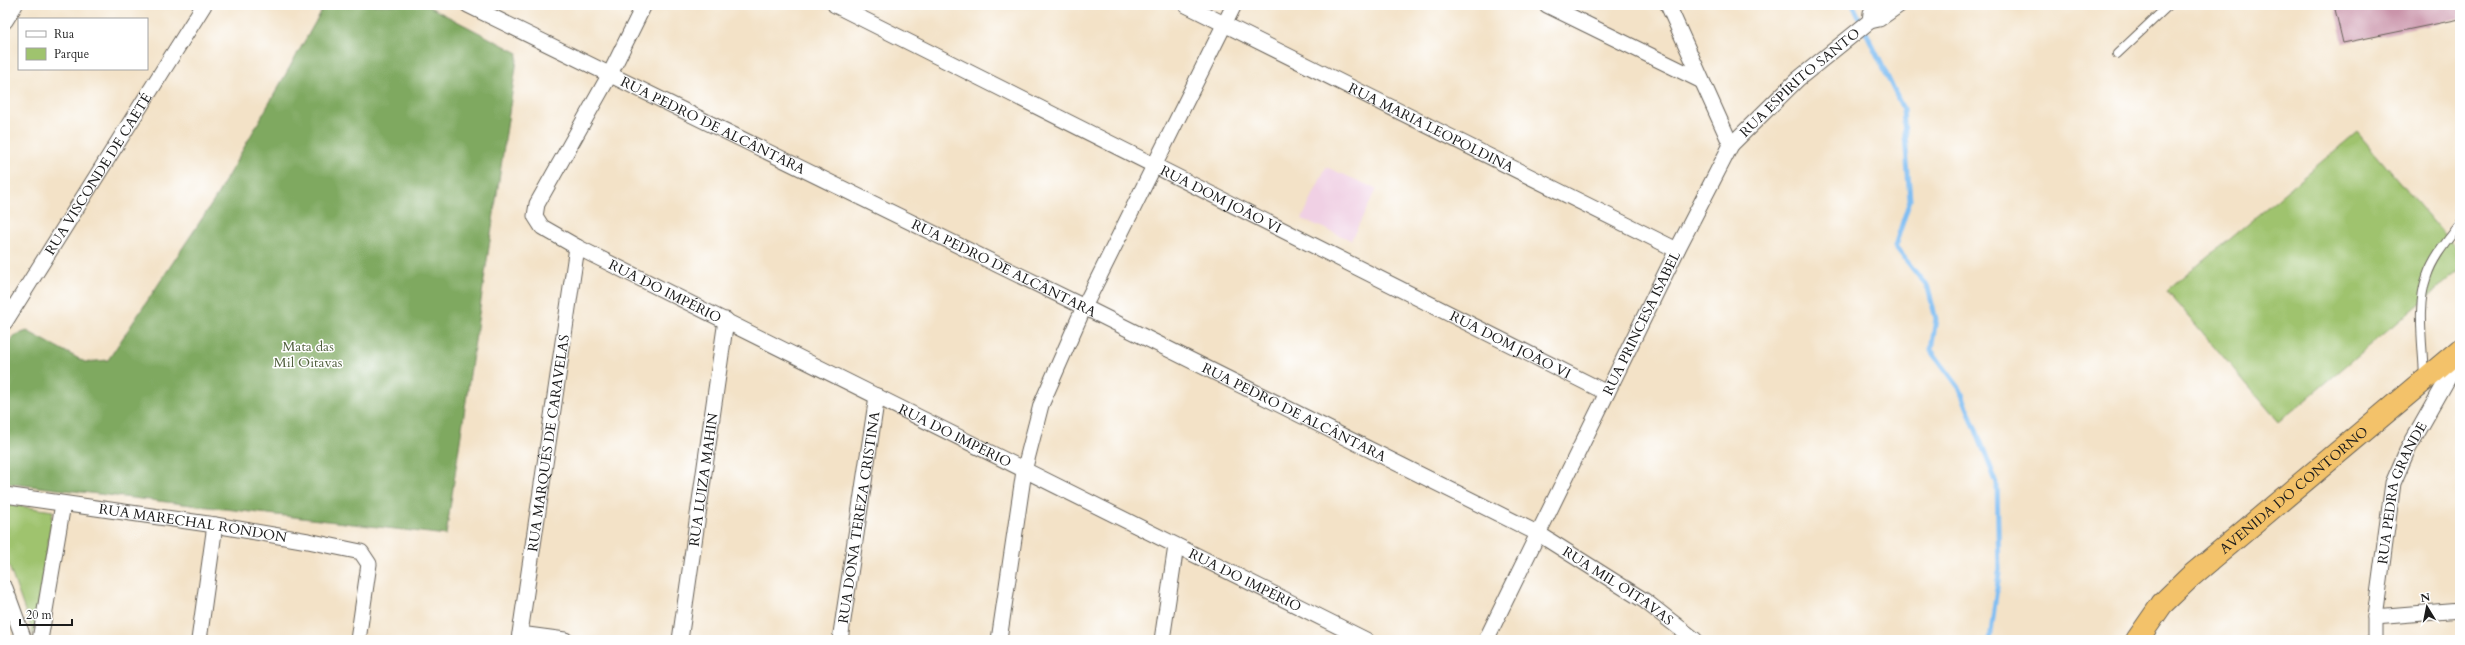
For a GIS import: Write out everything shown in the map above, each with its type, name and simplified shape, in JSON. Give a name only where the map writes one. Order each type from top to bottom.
[{"type":"highway","name":"AVENIDA DO CONTORNO","points":[[2137,640],[2162,604],[2190,576],[2460,350]]},
{"type":"street","points":[[5,21],[15,5]]},
{"type":"street","name":"RUA VISCONDE DE CAETÉ","points":[[5,322],[204,5]]},
{"type":"street","name":"RUA PEDRO DE ALCÂNTARA","points":[[468,5],[609,76],[1084,307],[1539,534]]},
{"type":"street","points":[[609,76],[644,5]]},
{"type":"street","name":"RUA DOM JOÃO VI","points":[[835,5],[1607,393]]},
{"type":"street","name":"RUA MARIA LEOPOLDINA","points":[[1186,5],[1677,250]]},
{"type":"street","points":[[999,640],[1024,471],[1041,405],[1084,307],[1234,5]]},
{"type":"street","points":[[1547,5],[1700,80]]},
{"type":"street","points":[[1668,5],[1700,80],[1731,145]]},
{"type":"street","name":"RUA ESPÍRITO SANTO","points":[[1868,23],[1871,13],[1878,5]]},
{"type":"street","name":"RUA ESPÍRITO SANTO","points":[[1731,145],[1798,79],[1868,23],[1879,19],[1899,5]]},
{"type":"street","name":"RUA DO IMPÉRIO","points":[[609,76],[535,208],[536,219],[545,229],[577,247],[726,320],[1024,471],[1366,640]]},
{"type":"street","name":"RUA PRINCESA ISABEL","points":[[1486,640],[1677,250],[1731,145]]},
{"type":"street","name":"RUA MARQUÊS DE CARAVELAS","points":[[519,637],[577,247]]},
{"type":"street","name":"RUA LUIZA MAHIN","points":[[680,640],[726,320]]},
{"type":"street","name":"RUA PEDRA GRANDE","points":[[2375,640],[2375,617],[2389,502],[2396,474],[2412,440],[2460,357]]},
{"type":"street","name":"RUA DONA TEREZA CRISTINA","points":[[840,640],[877,396]]},
{"type":"street","name":"RUA MARECHAL RONDON","points":[[5,495],[215,525],[354,550],[364,555],[368,562],[358,640]]},
{"type":"street","points":[[40,640],[63,504]]},
{"type":"street","points":[[199,640],[215,525]]},
{"type":"street","name":"RUA MIL OITAVAS","points":[[1539,534],[1645,601],[1695,640]]},
{"type":"street","points":[[1162,640],[1176,546]]},
{"type":"street","points":[[5,588],[24,640]]},
{"type":"street","points":[[2375,617],[2460,610]]},
{"type":"street","points":[[519,637],[565,640]]},
{"type":"lane","points":[[2117,54],[2169,5]]},
{"type":"lane","points":[[2425,380],[2423,289],[2427,275],[2435,259],[2460,224]]},
{"type":"shaded area","points":[[1326,167],[1377,189],[1351,240],[1302,219]]},
{"type":"green space","name":"Mata das Mil Oitavas","points":[[325,5],[426,5],[518,53],[446,535],[5,483],[5,349],[13,336],[27,331],[85,362],[108,360],[213,202]]},
{"type":"green space","points":[[2357,132],[2460,253],[2460,270],[2279,422],[2167,291]]},
{"type":"green space","points":[[5,504],[53,511],[34,636],[5,555]]},
{"type":"building","points":[[2334,5],[2460,5],[2460,19],[2343,43]]},
{"type":"waterway","points":[[1853,5],[1903,109],[1910,200],[1895,246],[1928,288],[1936,319],[1931,350],[1960,389],[1997,484],[1999,573],[1990,640]]}]
